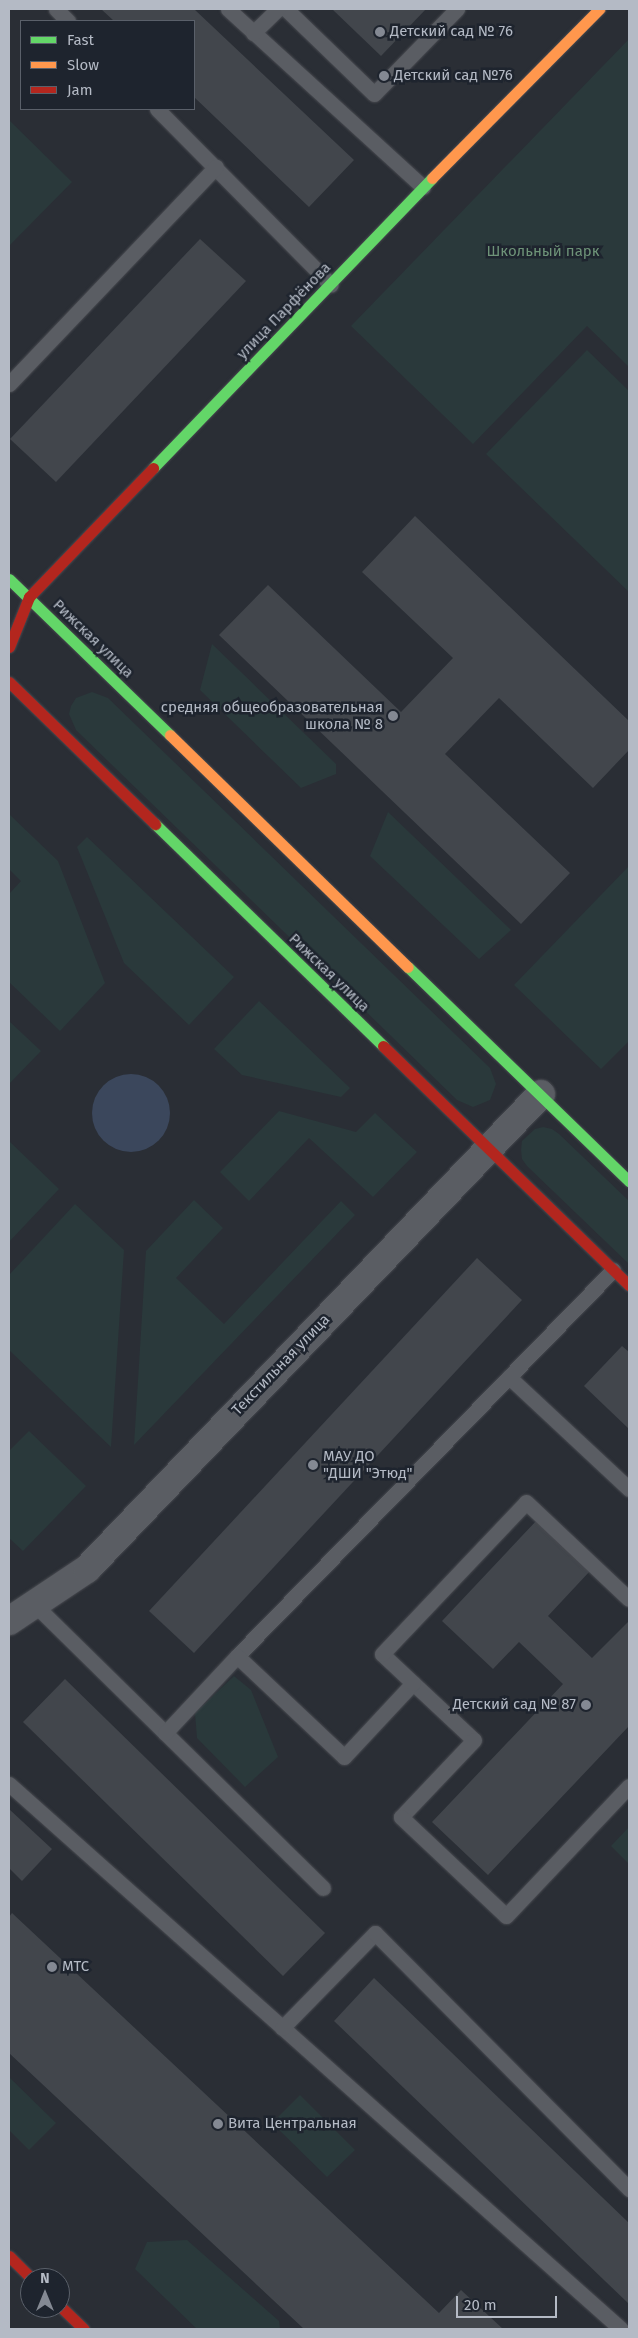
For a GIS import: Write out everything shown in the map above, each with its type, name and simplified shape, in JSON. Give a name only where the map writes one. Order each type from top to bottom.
[{"type":"street","name":"улица Парфёнова","points":[[9,647],[29,597],[172,446],[331,285],[423,186],[599,9]]},
{"type":"street","name":"Рижская улица","points":[[9,579],[629,1181]]},
{"type":"street","name":"Рижская улица","points":[[9,682],[629,1285]]},
{"type":"street","name":"Текстильная улица","points":[[9,1621],[87,1569],[541,1094]]},
{"type":"street","points":[[9,2256],[21,2268]]},
{"type":"street","points":[[70,2316],[84,2329]]},
{"type":"lane","points":[[56,9],[67,20]]},
{"type":"lane","points":[[228,9],[423,186]]},
{"type":"lane","points":[[253,33],[278,9]]},
{"type":"lane","points":[[286,9],[374,94],[457,9]]},
{"type":"lane","points":[[158,110],[331,285]]},
{"type":"lane","points":[[10,379],[216,167]]},
{"type":"lane","points":[[165,1733],[237,1656],[614,1270]]},
{"type":"lane","points":[[509,1377],[629,1489]]},
{"type":"lane","points":[[629,1599],[526,1502],[382,1654],[474,1740],[401,1817],[506,1916],[629,1786]]},
{"type":"lane","points":[[34,1604],[322,1888]]},
{"type":"lane","points":[[237,1656],[344,1757],[413,1683]]},
{"type":"lane","points":[[9,1784],[621,2329]]},
{"type":"lane","points":[[282,2028],[375,1934],[629,2189]]},
{"type":"green space","name":"Школьный парк","points":[[629,39],[629,367],[587,326],[473,444],[351,326]]},
{"type":"green space","points":[[9,120],[72,182],[9,246]]},
{"type":"green space","points":[[587,350],[629,391],[629,592],[486,454]]},
{"type":"green space","points":[[212,644],[336,764],[336,774],[301,788],[200,690]]},
{"type":"green space","points":[[92,692],[108,698],[490,1068],[496,1084],[490,1100],[473,1107],[457,1100],[76,730],[69,714],[71,706],[76,698]]},
{"type":"green space","points":[[388,812],[511,930],[479,959],[370,856]]},
{"type":"green space","points":[[9,814],[58,861],[105,983],[60,1031],[9,982],[9,894],[21,881],[9,869]]},
{"type":"green space","points":[[87,837],[234,977],[189,1025],[124,963],[77,847]]},
{"type":"green space","points":[[629,866],[629,1041],[601,1069],[514,985]]},
{"type":"green space","points":[[259,1001],[350,1088],[341,1097],[242,1075],[214,1049]]},
{"type":"green space","points":[[9,1021],[41,1051],[9,1084]]},
{"type":"green space","points":[[279,1111],[356,1132],[375,1113],[417,1152],[373,1197],[309,1138],[249,1201],[220,1172]]},
{"type":"green space","points":[[543,1127],[552,1129],[559,1134],[629,1201],[629,1264],[522,1159],[522,1141],[535,1129]]},
{"type":"green space","points":[[9,1141],[59,1189],[9,1242]]},
{"type":"green space","points":[[194,1200],[223,1228],[176,1278],[224,1324],[341,1201],[355,1215],[134,1445],[146,1251]]},
{"type":"green space","points":[[75,1204],[124,1250],[111,1447],[9,1350],[9,1275]]},
{"type":"green space","points":[[29,1431],[86,1486],[23,1551],[9,1538],[9,1451]]},
{"type":"green space","points":[[234,1676],[251,1690],[278,1757],[245,1787],[197,1738],[195,1713]]},
{"type":"green space","points":[[629,1827],[629,1864],[611,1846]]},
{"type":"green space","points":[[9,2077],[56,2123],[29,2150],[9,2130]]},
{"type":"green space","points":[[300,2095],[355,2150],[327,2177],[272,2123]]},
{"type":"green space","points":[[187,2240],[279,2321],[280,2329],[197,2329],[135,2269],[147,2242]]},
{"type":"water","points":[[131,1074],[146,1077],[159,1085],[167,1098],[170,1113],[167,1128],[159,1141],[146,1149],[131,1152],[116,1149],[103,1141],[95,1128],[92,1113],[95,1098],[103,1085],[116,1077]]},
{"type":"building","points":[[101,9],[194,9],[354,160],[309,207],[195,98],[195,20],[113,20]]},
{"type":"building","name":"Детский сад № 76","points":[[332,9],[426,9],[381,56]]},
{"type":"building","points":[[200,239],[246,281],[56,482],[10,439]]},
{"type":"building","name":"средняя общеобразовательная школа № 8","points":[[415,516],[629,721],[629,750],[593,788],[499,698],[445,754],[570,873],[521,924],[219,635],[268,585],[401,712],[453,658],[362,572]]},
{"type":"building","points":[[477,1258],[522,1300],[194,1653],[149,1611]]},
{"type":"building","points":[[622,1346],[629,1352],[629,1429],[584,1386]]},
{"type":"building","name":"Детский сад № 87","points":[[537,1520],[590,1571],[548,1616],[592,1658],[629,1621],[629,1726],[488,1875],[432,1822],[563,1684],[519,1642],[493,1669],[442,1621]]},
{"type":"building","points":[[65,1679],[325,1933],[283,1976],[23,1722]]},
{"type":"building","points":[[9,1809],[52,1849],[22,1881],[9,1868]]},
{"type":"building","points":[[12,1913],[439,2313],[461,2290],[503,2329],[304,2329],[9,2053],[9,1917]]},
{"type":"building","points":[[374,1978],[629,2223],[629,2304],[334,2021]]},
{"type":"traffic: fast","points":[[153,468],[432,178]]},
{"type":"traffic: fast","points":[[9,579],[170,735]]},
{"type":"traffic: fast","points":[[155,824],[383,1046]]},
{"type":"traffic: fast","points":[[408,967],[629,1181]]},
{"type":"traffic: slow","points":[[432,178],[599,9]]},
{"type":"traffic: slow","points":[[170,735],[408,967]]},
{"type":"traffic: jam","points":[[9,647],[29,597],[153,468]]},
{"type":"traffic: jam","points":[[9,682],[155,824]]},
{"type":"traffic: jam","points":[[383,1046],[629,1285]]},
{"type":"traffic: jam","points":[[9,2256],[21,2268]]},
{"type":"traffic: jam","points":[[70,2316],[84,2329]]},
{"type":"place","name":"Детский сад № 76","points":[[380,32]]},
{"type":"place","name":"Детский сад №76","points":[[384,76]]},
{"type":"place","name":"средняя общеобразовательная школа № 8","points":[[393,716]]},
{"type":"place","name":"МАУ ДО \"ДШИ \"Этюд\"","points":[[313,1465]]},
{"type":"place","name":"Детский сад № 87","points":[[586,1705]]},
{"type":"place","name":"МТС","points":[[52,1967]]},
{"type":"place","name":"Вита Центральная","points":[[218,2124]]}]
